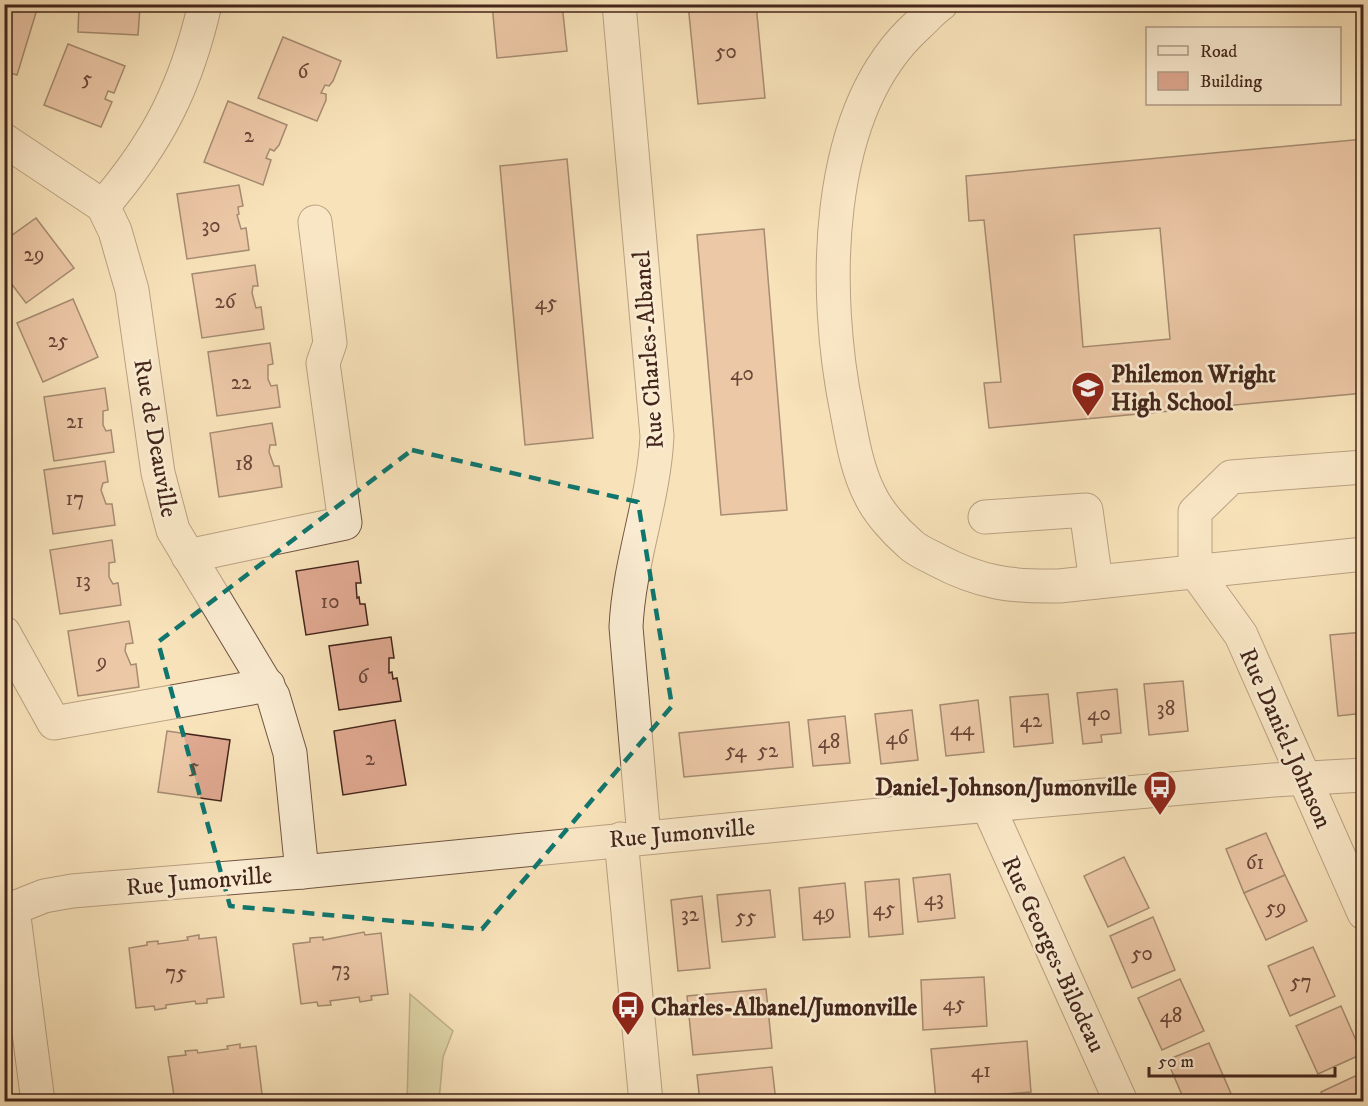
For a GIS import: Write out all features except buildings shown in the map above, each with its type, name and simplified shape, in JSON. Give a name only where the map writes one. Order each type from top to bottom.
[{"type":"street","points":[[4,140],[103,206],[144,156],[166,119],[199,33],[206,4]]},
{"type":"street","name":"Rue Charles-Albanel","points":[[619,4],[657,436],[655,467],[627,597],[626,627],[633,838],[646,1101]]},
{"type":"street","points":[[941,4],[902,39],[882,67],[866,98],[855,131],[837,205],[833,262],[833,327],[844,398],[860,468],[870,496],[911,546],[958,572],[990,583],[1018,587],[1059,586],[1364,554]]},
{"type":"street","name":"Rue de Deauville","points":[[103,206],[125,258],[132,291],[164,500],[173,530],[268,685],[283,724],[290,753],[302,872]]},
{"type":"street","points":[[188,556],[345,523],[323,363],[330,343],[315,222]]},
{"type":"street","points":[[1195,571],[1195,512],[1231,477],[1364,467]]},
{"type":"street","points":[[985,517],[1086,510],[1096,582]]},
{"type":"street","name":"Rue Daniel-Johnson","points":[[1195,571],[1241,635],[1364,913]]},
{"type":"street","points":[[4,633],[54,723],[268,685]]},
{"type":"street","name":"Rue Jumonville","points":[[9,910],[44,896],[72,891],[302,872],[633,838],[1273,780],[1364,775]]},
{"type":"street","name":"Rue Georges-Bilodeau","points":[[988,806],[1120,1101]]},
{"type":"street","points":[[9,910],[38,1101]]},
{"type":"highlighted area","points":[[412,450],[638,502],[672,706],[482,929],[230,906],[158,642]]},
{"type":"green space","points":[[410,994],[453,1031],[443,1057],[439,1101],[407,1101]]},
{"type":"place","name":"Philemon Wright High School","points":[[1088,417]]},
{"type":"place","name":"Daniel-Johnson/Jumonville","points":[[1160,816]]},
{"type":"place","name":"Charles-Albanel/Jumonville","points":[[628,1036]]}]
